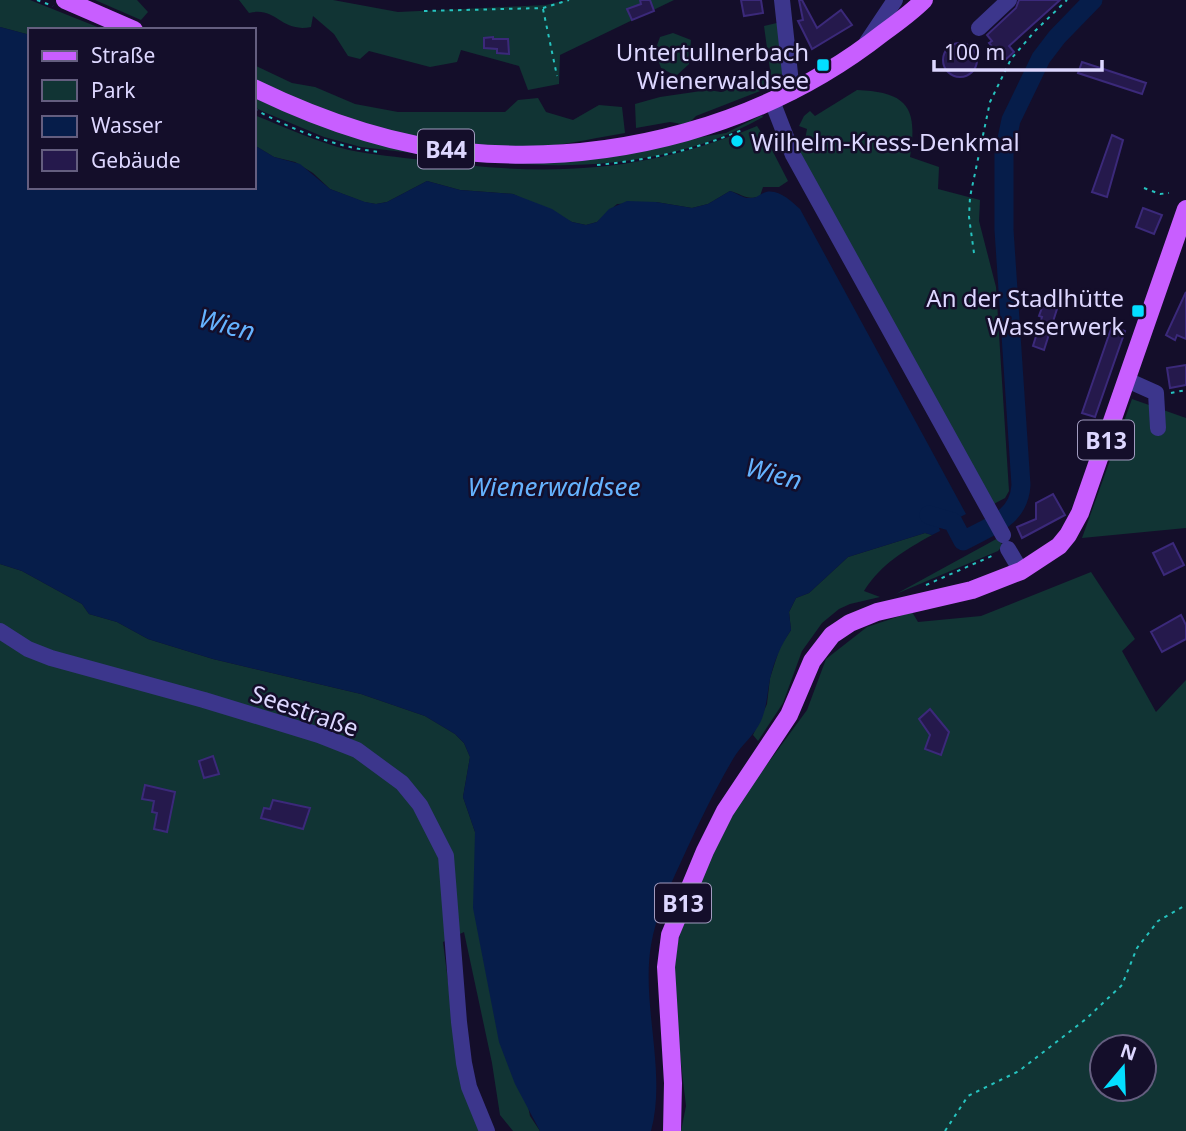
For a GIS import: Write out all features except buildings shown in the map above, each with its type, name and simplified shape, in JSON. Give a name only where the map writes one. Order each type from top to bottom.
[{"type":"main road","points":[[65,0],[129,28]]},
{"type":"main road","name":"B44","points":[[256,89],[295,108],[353,129],[406,143],[464,152],[529,156],[594,151],[647,142],[698,129],[792,92],[862,50],[924,0]]},
{"type":"main road","name":"B13","points":[[672,1131],[673,1083],[666,967],[670,935],[725,811],[777,735],[796,701],[812,661],[832,635],[850,622],[877,611],[972,590],[1021,571],[1046,556],[1068,535],[1080,513],[1186,209]]},
{"type":"street","points":[[782,0],[792,92]]},
{"type":"street","points":[[862,50],[895,0]]},
{"type":"street","points":[[979,28],[1009,0]]},
{"type":"street","points":[[772,101],[793,155],[1021,571]]},
{"type":"street","points":[[1127,380],[1156,393],[1157,428]]},
{"type":"street","name":"Seestraße","points":[[0,631],[28,649],[51,658],[319,735],[358,750],[402,783],[420,805],[446,856],[464,1063],[469,1087],[488,1131]]},
{"type":"path","points":[[424,11],[543,8],[569,0]]},
{"type":"path","points":[[974,253],[969,217],[970,197],[990,102],[1011,59],[1067,0]]},
{"type":"path","points":[[543,8],[557,76]]},
{"type":"path","points":[[1144,188],[1160,194],[1169,193]]},
{"type":"path","points":[[1156,393],[1186,390]]},
{"type":"path","points":[[926,585],[1005,542]]},
{"type":"path","points":[[945,1131],[968,1096],[1019,1071],[1086,1019],[1122,985],[1137,948],[1158,921],[1186,905]]},
{"type":"green space","points":[[0,0],[30,0],[100,28],[28,28],[28,34],[0,27]]},
{"type":"green space","points":[[95,0],[137,0],[148,12],[141,20]]},
{"type":"green space","points":[[239,0],[333,0],[398,12],[546,5],[566,0],[674,0],[560,55],[559,84],[528,90],[519,66],[461,50],[457,62],[430,67],[369,51],[360,59],[348,56],[334,34],[313,16],[311,27],[301,28],[266,13],[249,13]]},
{"type":"green space","points":[[781,22],[786,81],[696,116],[687,125],[670,122],[636,128],[635,104],[660,97],[708,90],[721,92],[752,82],[770,70],[764,26]]},
{"type":"green space","points":[[673,33],[691,40],[689,64],[676,76],[661,68],[655,51],[660,37]]},
{"type":"green space","points":[[256,66],[292,83],[315,87],[355,104],[398,112],[505,112],[518,100],[538,98],[546,112],[573,120],[599,105],[622,107],[625,133],[555,145],[484,146],[387,130],[291,100],[256,82]]},
{"type":"green space","points":[[857,90],[888,94],[906,106],[912,126],[910,157],[939,167],[938,189],[980,200],[979,221],[996,287],[1009,491],[1005,498],[990,506],[796,148],[797,140],[805,140],[807,129],[799,126],[804,116],[810,111],[815,116]]},
{"type":"green space","points":[[256,99],[367,141],[463,159],[361,147],[324,137],[256,108]]},
{"type":"green space","points":[[762,115],[763,117],[731,133],[697,146],[625,161],[552,165],[479,160],[689,139],[726,133]]},
{"type":"green space","points":[[256,116],[349,150],[510,169],[593,167],[633,162],[715,142],[757,126],[788,181],[779,187],[763,187],[760,196],[748,197],[730,191],[708,204],[692,208],[656,202],[617,204],[597,222],[586,225],[572,222],[513,194],[460,190],[427,181],[387,202],[364,202],[330,189],[313,173],[295,162],[274,157],[256,146]]},
{"type":"green space","points":[[1132,399],[1186,418],[1186,528],[1082,538]]},
{"type":"green space","points":[[925,533],[932,535],[886,565],[864,591],[880,597],[850,604],[822,623],[802,651],[783,703],[758,741],[753,735],[767,704],[770,678],[780,647],[791,630],[789,612],[796,598],[809,593],[848,557]]},
{"type":"green space","points":[[1000,537],[1002,546],[998,551],[896,594]]},
{"type":"green space","points":[[0,564],[22,571],[82,604],[89,614],[117,622],[148,639],[213,659],[361,694],[425,716],[455,734],[464,743],[470,757],[463,797],[475,832],[530,1116],[540,1131],[513,1131],[500,1115],[492,1063],[464,932],[443,942],[459,1069],[479,1131],[0,1131]]},
{"type":"green space","points":[[1091,572],[1135,639],[1122,651],[1156,712],[1186,680],[1186,1131],[681,1131],[686,1106],[672,986],[678,942],[686,913],[720,835],[738,804],[807,710],[826,659],[867,627],[912,612],[918,622],[981,616]]},
{"type":"water","name":"Wienerwaldsee","points":[[0,27],[28,34],[28,189],[256,189],[256,146],[274,157],[300,164],[330,189],[365,202],[387,202],[427,181],[460,190],[513,194],[552,209],[572,222],[586,225],[597,222],[609,209],[627,201],[656,202],[692,208],[708,204],[730,191],[748,198],[766,192],[785,196],[800,209],[966,514],[939,528],[940,531],[932,535],[925,533],[848,557],[809,593],[796,598],[789,612],[791,630],[774,666],[761,721],[736,754],[712,798],[671,884],[656,924],[649,968],[656,1085],[651,1131],[540,1131],[515,1084],[499,1042],[473,908],[475,832],[463,797],[470,757],[464,743],[455,734],[425,716],[361,694],[213,659],[148,639],[117,622],[89,614],[82,604],[22,571],[0,564]]},
{"type":"waterway","name":"Wien","points":[[929,515],[953,522],[963,541],[993,526],[1009,514],[1019,497],[1021,485],[1004,230],[1004,153],[1011,120],[1041,58],[1057,37],[1093,0]]},
{"type":"place","name":"Untertullnerbach Wienerwaldsee","points":[[823,65]]},
{"type":"place","name":"Wilhelm-Kress-Denkmal","points":[[737,141]]},
{"type":"place","name":"An der Stadlhütte Wasserwerk","points":[[1138,311]]}]
